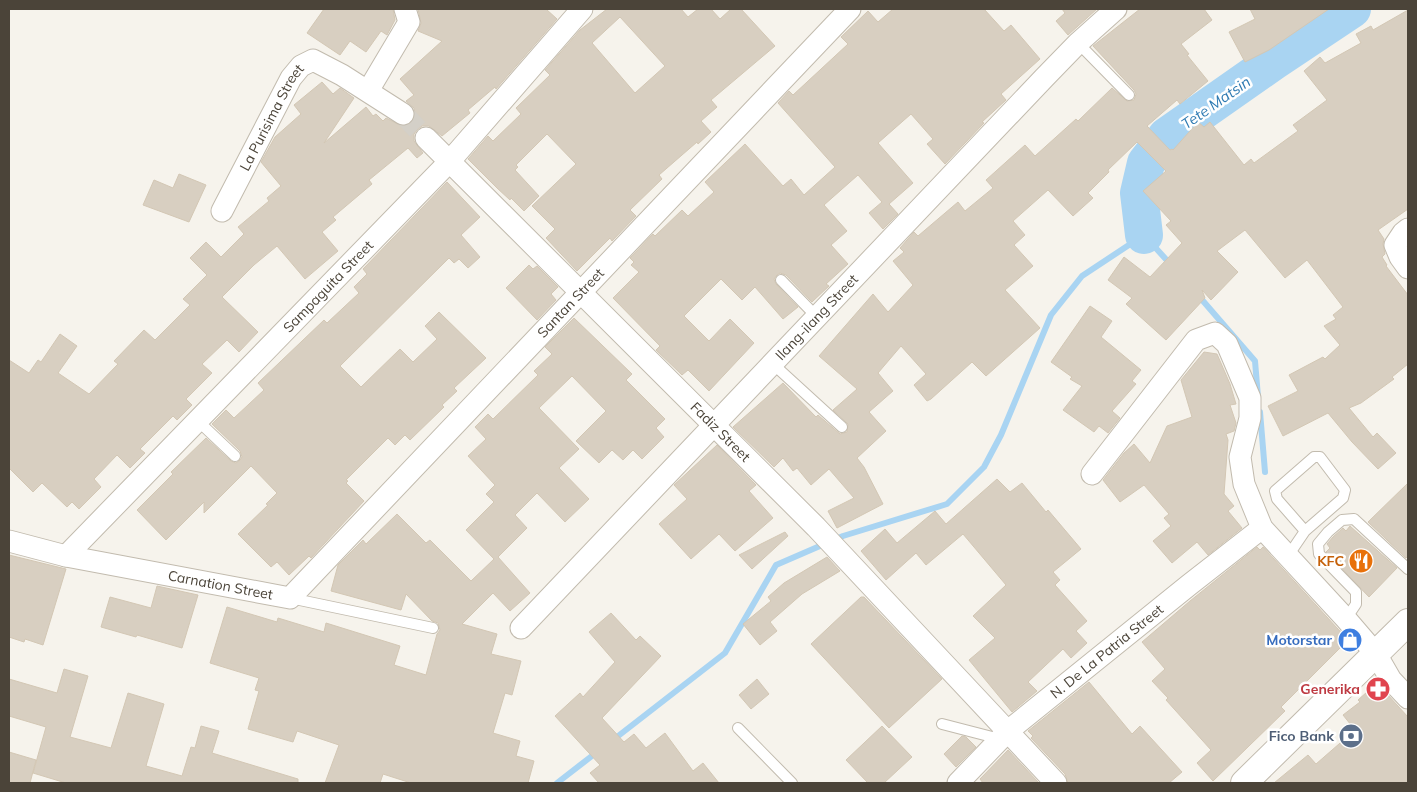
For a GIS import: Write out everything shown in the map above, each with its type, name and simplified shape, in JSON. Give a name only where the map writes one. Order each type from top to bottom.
[{"type":"street","points":[[403,114],[368,91],[409,22],[405,9]]},
{"type":"street","name":"Sampaguita Street","points":[[66,556],[449,162],[582,9]]},
{"type":"street","name":"Santan Street","points":[[290,598],[850,9]]},
{"type":"street","name":"Ilang-ilang Street","points":[[521,628],[1078,43],[1116,9]]},
{"type":"street","name":"La Purisima Street","points":[[222,210],[291,78],[301,66],[313,60],[368,91]]},
{"type":"street","name":"Fadiz Street","points":[[426,138],[816,527],[1004,735]]},
{"type":"street","points":[[1404,263],[1395,245],[1408,229]]},
{"type":"street","points":[[1092,474],[1196,340],[1215,333],[1227,344],[1250,398],[1250,418],[1240,457],[1244,484],[1262,528],[1346,619],[1376,654],[1391,680],[1408,698]]},
{"type":"street","name":"N. De La Patria Street","points":[[958,783],[1004,735],[1262,528]]},
{"type":"street","name":"Carnation Street","points":[[9,541],[66,556],[290,598]]},
{"type":"street","points":[[1244,783],[1408,622]]},
{"type":"street","points":[[1004,735],[1056,783]]},
{"type":"lane","points":[[1078,43],[1129,94]]},
{"type":"lane","points":[[781,280],[817,317]]},
{"type":"lane","points":[[773,364],[842,427]]},
{"type":"lane","points":[[197,420],[235,456]]},
{"type":"lane","points":[[1288,556],[1305,531],[1343,498],[1345,490],[1320,457],[1314,457],[1275,491],[1278,499],[1305,531]]},
{"type":"lane","points":[[1346,619],[1356,604],[1356,592],[1319,554],[1318,544],[1342,520],[1354,519],[1408,569]]},
{"type":"lane","name":"Carnation Street","points":[[290,598],[433,628]]},
{"type":"lane","points":[[942,724],[1004,735]]},
{"type":"lane","points":[[738,728],[792,783]]},
{"type":"building","points":[[324,9],[393,9],[395,20],[387,35],[381,31],[366,52],[350,41],[340,55],[307,33]]},
{"type":"building","points":[[418,9],[546,9],[557,19],[496,89],[495,87],[468,110],[470,113],[442,136],[429,126],[422,126],[417,130],[414,134],[414,141],[423,153],[417,158],[408,148],[369,180],[372,184],[333,217],[336,220],[322,232],[338,251],[305,279],[277,246],[254,265],[222,297],[258,332],[239,352],[227,340],[202,364],[212,373],[186,399],[192,405],[177,420],[173,416],[140,449],[145,453],[130,468],[117,455],[94,479],[101,487],[79,509],[72,502],[67,507],[42,483],[33,492],[9,468],[9,360],[29,373],[38,360],[41,362],[60,334],[77,346],[58,373],[89,394],[118,364],[114,361],[144,330],[155,340],[190,305],[183,299],[207,275],[190,258],[206,242],[221,257],[244,234],[238,227],[269,201],[267,198],[281,186],[261,162],[275,137],[301,114],[294,105],[322,82],[333,94],[340,88],[354,98],[324,143],[366,107],[373,116],[376,114],[383,121],[386,118],[402,126],[409,125],[414,120],[415,114],[414,108],[406,101],[414,95],[400,79],[442,41],[418,31],[421,23]]},
{"type":"building","points":[[607,9],[681,9],[688,17],[698,9],[711,9],[720,19],[731,9],[741,9],[775,46],[711,100],[717,107],[701,121],[711,132],[659,175],[662,179],[630,210],[636,216],[612,241],[610,238],[577,271],[546,238],[555,229],[532,206],[576,164],[547,134],[516,165],[518,167],[515,170],[539,196],[524,211],[497,188],[468,159],[488,136],[493,141],[521,114],[516,108],[550,75],[545,70],[580,30]],"holes":[[[620,17],[665,66],[635,93],[592,43]]]},
{"type":"building","points":[[893,9],[984,9],[1004,31],[1011,25],[1040,59],[1001,94],[1006,100],[982,122],[984,123],[945,164],[927,144],[933,139],[911,114],[878,143],[913,183],[889,204],[898,214],[883,229],[869,213],[882,202],[858,175],[824,205],[847,231],[831,245],[848,264],[826,284],[829,286],[812,302],[786,275],[780,273],[774,279],[776,284],[798,307],[783,319],[755,287],[742,300],[721,279],[684,316],[709,341],[730,319],[754,343],[709,391],[688,370],[682,375],[656,350],[660,346],[613,298],[639,272],[631,265],[634,262],[630,258],[653,234],[655,236],[682,210],[688,216],[714,192],[705,182],[745,144],[783,186],[791,179],[804,195],[835,167],[778,103],[789,91],[793,95],[848,44],[841,37],[868,11],[878,22]]},
{"type":"building","points":[[1062,9],[1097,9],[1068,35],[1056,21],[1065,13]]},
{"type":"building","points":[[1140,9],[1204,9],[1212,20],[1181,44],[1189,54],[1187,55],[1208,81],[1180,104],[1177,100],[1147,126],[1170,150],[1173,150],[1198,122],[1204,127],[1210,122],[1244,165],[1251,159],[1254,163],[1298,131],[1293,125],[1327,100],[1304,71],[1320,57],[1325,63],[1361,43],[1356,34],[1371,26],[1373,30],[1408,10],[1408,209],[1378,230],[1384,239],[1385,254],[1382,257],[1386,266],[1408,295],[1408,364],[1392,377],[1394,379],[1361,403],[1349,408],[1373,437],[1377,433],[1396,453],[1378,469],[1328,413],[1283,436],[1268,406],[1298,391],[1289,375],[1323,357],[1325,359],[1340,345],[1324,326],[1336,319],[1333,315],[1343,307],[1307,260],[1285,278],[1245,230],[1217,251],[1238,272],[1211,300],[1202,290],[1205,298],[1166,340],[1126,304],[1132,298],[1108,280],[1124,257],[1150,277],[1182,243],[1166,225],[1171,221],[1143,191],[1166,171],[1137,142],[1108,170],[1109,172],[1088,193],[1093,198],[1073,216],[1048,190],[1013,221],[1025,235],[1014,245],[1033,266],[1005,290],[1040,328],[986,376],[972,362],[927,401],[914,385],[926,374],[901,346],[878,373],[893,391],[869,412],[886,431],[857,458],[864,467],[883,504],[837,528],[828,511],[854,498],[829,469],[811,485],[797,468],[793,471],[783,458],[774,467],[733,427],[783,383],[816,417],[818,415],[840,434],[847,432],[848,424],[833,410],[857,389],[819,356],[873,294],[888,312],[913,285],[893,261],[904,252],[900,248],[914,232],[918,236],[958,202],[965,211],[993,188],[986,180],[1025,145],[1035,156],[1076,119],[1078,121],[1112,88],[1127,101],[1134,100],[1136,94],[1134,90],[1093,46]]},
{"type":"building","points":[[1250,9],[1329,9],[1269,50],[1245,62],[1229,32],[1255,19]]},
{"type":"building","points":[[179,174],[206,185],[189,222],[143,205],[154,180],[173,188]]},
{"type":"building","points":[[447,182],[480,217],[461,235],[480,257],[468,268],[459,259],[454,263],[449,258],[340,366],[361,387],[400,349],[413,362],[437,339],[425,326],[439,312],[486,358],[454,388],[457,391],[442,405],[444,407],[410,440],[405,435],[395,445],[388,438],[346,480],[348,481],[346,483],[364,501],[311,558],[309,556],[289,575],[277,562],[271,567],[238,534],[268,505],[266,504],[277,493],[251,466],[204,513],[204,502],[166,540],[137,510],[173,474],[171,472],[206,438],[231,461],[236,463],[240,460],[242,457],[240,451],[212,424],[226,410],[234,418],[264,390],[258,383],[324,320],[327,323],[359,293],[354,287],[367,274],[363,269]]},
{"type":"building","points":[[529,265],[533,269],[537,266],[558,287],[551,294],[556,300],[537,320],[506,288]]},
{"type":"building","points":[[1090,306],[1112,321],[1101,337],[1141,370],[1132,381],[1136,384],[1112,411],[1120,418],[1108,433],[1099,426],[1094,432],[1063,410],[1082,386],[1070,379],[1072,377],[1051,362]]},
{"type":"building","points":[[574,318],[632,374],[626,380],[665,419],[656,428],[664,437],[642,459],[633,450],[623,460],[612,450],[599,463],[576,441],[606,411],[572,376],[539,408],[579,449],[559,468],[589,499],[565,522],[537,493],[515,515],[527,528],[498,557],[530,593],[510,611],[493,593],[462,624],[497,634],[491,654],[521,661],[512,695],[505,693],[493,733],[520,741],[516,756],[534,761],[528,783],[411,783],[383,774],[380,783],[325,783],[339,745],[297,731],[293,742],[248,729],[259,691],[255,690],[259,678],[210,663],[227,607],[277,622],[278,618],[324,632],[326,623],[400,646],[394,665],[426,675],[437,634],[440,630],[438,623],[432,621],[406,594],[401,610],[331,591],[338,565],[363,540],[366,544],[397,514],[426,543],[430,540],[471,581],[494,559],[466,530],[494,502],[486,494],[495,485],[468,456],[486,439],[475,427],[488,414],[493,419],[538,375],[534,371],[552,354],[545,347]]},
{"type":"building","points":[[1204,352],[1217,354],[1236,404],[1230,405],[1236,423],[1234,431],[1226,434],[1228,440],[1224,494],[1234,506],[1228,511],[1242,528],[1208,555],[1197,542],[1172,563],[1153,541],[1171,526],[1164,518],[1169,514],[1144,485],[1120,502],[1103,480],[1124,453],[1134,444],[1150,463],[1167,426],[1192,417],[1181,380]]},
{"type":"building","points":[[717,445],[756,485],[749,491],[773,518],[735,551],[719,534],[691,559],[659,524],[687,499],[674,485]]},
{"type":"building","points":[[997,479],[1010,492],[1022,483],[1081,549],[1053,572],[1060,580],[1055,585],[1087,621],[1076,631],[1087,643],[1071,658],[1063,649],[1028,682],[1037,691],[1012,712],[969,660],[995,638],[973,616],[1006,585],[963,534],[926,565],[916,553],[886,580],[861,551],[885,529],[897,543],[935,511],[946,524]]},
{"type":"building","points":[[1408,483],[1408,556],[1406,558],[1368,522]]},
{"type":"building","name":"KFC","points":[[1350,526],[1397,568],[1369,597],[1326,552],[1330,548],[1327,544],[1333,537],[1343,528],[1346,531]]},
{"type":"building","points":[[785,532],[788,536],[752,569],[739,555]]},
{"type":"building","points":[[1257,547],[1260,550],[1263,547],[1348,640],[1281,707],[1285,711],[1213,781],[1197,763],[1211,750],[1166,700],[1168,698],[1152,681],[1165,669],[1142,642]]},
{"type":"building","points":[[9,555],[66,569],[43,645],[25,639],[24,642],[9,637]]},
{"type":"building","points":[[827,557],[840,571],[802,594],[770,622],[777,631],[760,645],[743,624],[771,601],[768,597],[784,583]]},
{"type":"building","points":[[157,586],[198,595],[182,648],[101,627],[110,597],[151,608]]},
{"type":"building","points":[[861,597],[864,597],[942,679],[889,728],[811,644]]},
{"type":"building","points":[[611,613],[636,640],[640,636],[661,656],[602,718],[624,742],[634,734],[646,748],[665,733],[693,771],[703,763],[719,783],[599,783],[590,773],[600,765],[555,716],[580,693],[583,697],[615,662],[589,632]]},
{"type":"building","points":[[64,669],[88,676],[70,737],[111,748],[128,693],[164,704],[146,766],[182,776],[191,747],[195,748],[201,726],[219,731],[212,753],[298,779],[298,783],[66,783],[33,773],[46,727],[9,716],[9,679],[57,693]]},
{"type":"building","points":[[757,679],[769,694],[751,709],[739,695]]},
{"type":"building","points":[[1089,682],[1132,734],[1140,726],[1182,772],[1169,783],[1068,783],[1065,774],[1031,738],[1033,736],[1028,731]]},
{"type":"building","points":[[1377,683],[1408,717],[1408,783],[1274,783],[1308,755],[1316,764],[1355,730],[1343,715],[1360,702],[1358,700]]},
{"type":"building","points":[[882,726],[912,757],[884,783],[868,783],[846,760]]},
{"type":"building","points":[[962,736],[966,737],[976,747],[956,767],[944,754]]},
{"type":"building","points":[[1008,750],[1039,783],[983,783],[980,779]]},
{"type":"building","points":[[9,752],[36,760],[30,783],[9,783]]},
{"type":"waterway","name":"Tete Matsin","points":[[1144,235],[1139,193],[1146,163],[1167,136],[1352,9]]},
{"type":"waterway","points":[[613,740],[725,653],[776,565],[843,536],[947,504],[984,467],[1001,435],[1051,315],[1082,276],[1144,235],[1172,266]]},
{"type":"waterway","points":[[1197,294],[1255,361],[1258,397]]},
{"type":"waterway","points":[[1260,412],[1265,472]]},
{"type":"waterway","points":[[557,783],[597,752]]},
{"type":"tunnel","points":[[403,114],[426,138]]},
{"type":"place","name":"KFC","points":[[1361,561]]},
{"type":"place","name":"Motorstar","points":[[1350,640]]},
{"type":"place","name":"Generika","points":[[1378,689]]},
{"type":"place","name":"Fico Bank","points":[[1351,736]]}]
